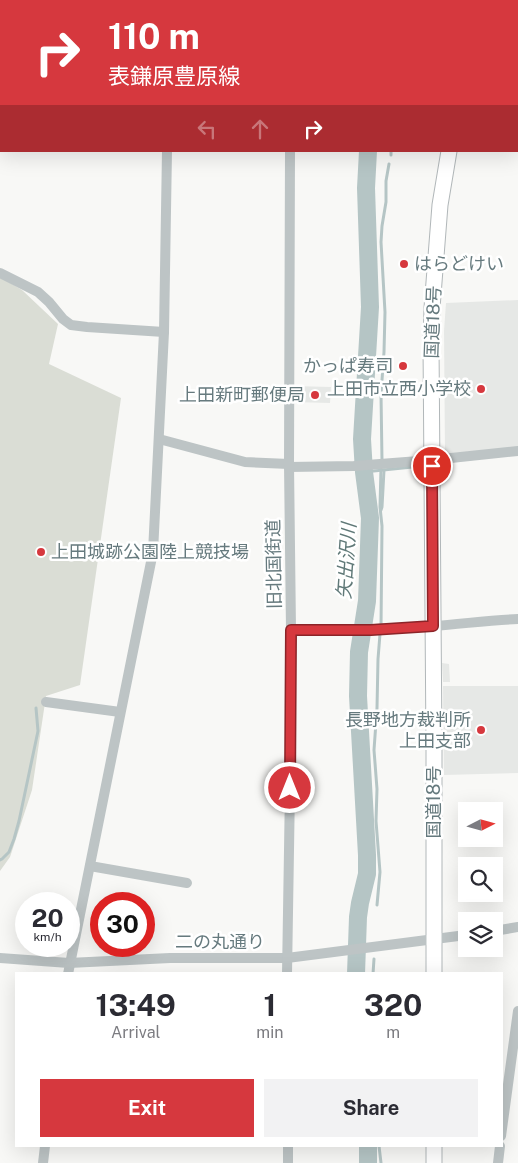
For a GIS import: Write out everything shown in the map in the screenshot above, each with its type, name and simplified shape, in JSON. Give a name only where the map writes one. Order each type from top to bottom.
[{"type":"highway","name":"国道18号","points":[[434,972],[431,343],[440,205],[449,152]]},
{"type":"highway","points":[[434,1147],[434,1163]]},
{"type":"street","points":[[68,972],[152,552],[164,332],[167,152]]},
{"type":"street","name":"旧北国街道","points":[[287,972],[291,630],[289,466],[290,153]]},
{"type":"street","points":[[0,273],[38,292],[49,302],[62,319],[71,325],[164,332]]},
{"type":"street","points":[[159,439],[245,462],[289,466],[354,466],[432,460],[518,450]]},
{"type":"street","points":[[291,630],[371,630],[518,619]]},
{"type":"street","points":[[46,702],[120,712]]},
{"type":"street","points":[[90,866],[187,883]]},
{"type":"street","points":[[503,930],[518,928]]},
{"type":"street","points":[[434,940],[458,936]]},
{"type":"street","name":"二の丸通り","points":[[0,958],[69,963],[170,958],[287,958],[371,946],[434,940]]},
{"type":"street","points":[[503,1121],[518,1011]]},
{"type":"street","points":[[43,1163],[45,1147]]},
{"type":"street","points":[[288,1147],[288,1163]]},
{"type":"street","points":[[498,1163],[500,1147]]},
{"type":"shaded area","points":[[0,277],[22,290],[58,324],[49,364],[121,398],[80,685],[46,696],[32,790],[10,857],[0,871]]},
{"type":"shaded area","name":"上田市立西小学校","points":[[518,300],[518,447],[445,454],[444,331],[446,303]]},
{"type":"shaded area","points":[[293,386],[331,387],[330,403],[293,402]]},
{"type":"shaded area","points":[[442,663],[449,664],[450,682],[443,682]]},
{"type":"shaded area","name":"長野地方裁判所 上田支部","points":[[443,686],[518,686],[518,773],[444,775]]},
{"type":"waterway","name":"矢出沢川","points":[[356,972],[358,917],[367,874],[358,696],[359,652],[367,601],[370,518],[362,439],[370,307],[366,188],[368,152]]},
{"type":"waterway","points":[[382,461],[381,394],[385,312],[381,242],[389,164]]},
{"type":"waterway","points":[[364,472],[422,466]]},
{"type":"waterway","points":[[381,468],[381,627]]},
{"type":"waterway","points":[[381,510],[384,470]]},
{"type":"waterway","points":[[377,905],[380,872],[374,750],[380,634]]},
{"type":"waterway","points":[[0,860],[9,852],[19,821],[38,731],[36,708]]},
{"type":"waterway","points":[[373,972],[374,959]]},
{"type":"waterway","name":"矢出沢川","points":[[368,1147],[368,1163]]},
{"type":"waterway","points":[[379,1147],[381,1163]]},
{"type":"place","name":"はらどけい","points":[[404,264]]},
{"type":"place","name":"かっぱ寿司","points":[[403,366]]},
{"type":"place","name":"上田市立西小学校","points":[[481,389]]},
{"type":"place","name":"上田新町郵便局","points":[[315,395]]},
{"type":"place","name":"上田城跡公園陸上競技場","points":[[41,552]]},
{"type":"place","name":"長野地方裁判所 上田支部","points":[[481,730]]},
{"type":"route","points":[[290,788],[291,630],[371,630],[433,626],[432,466]]}]
